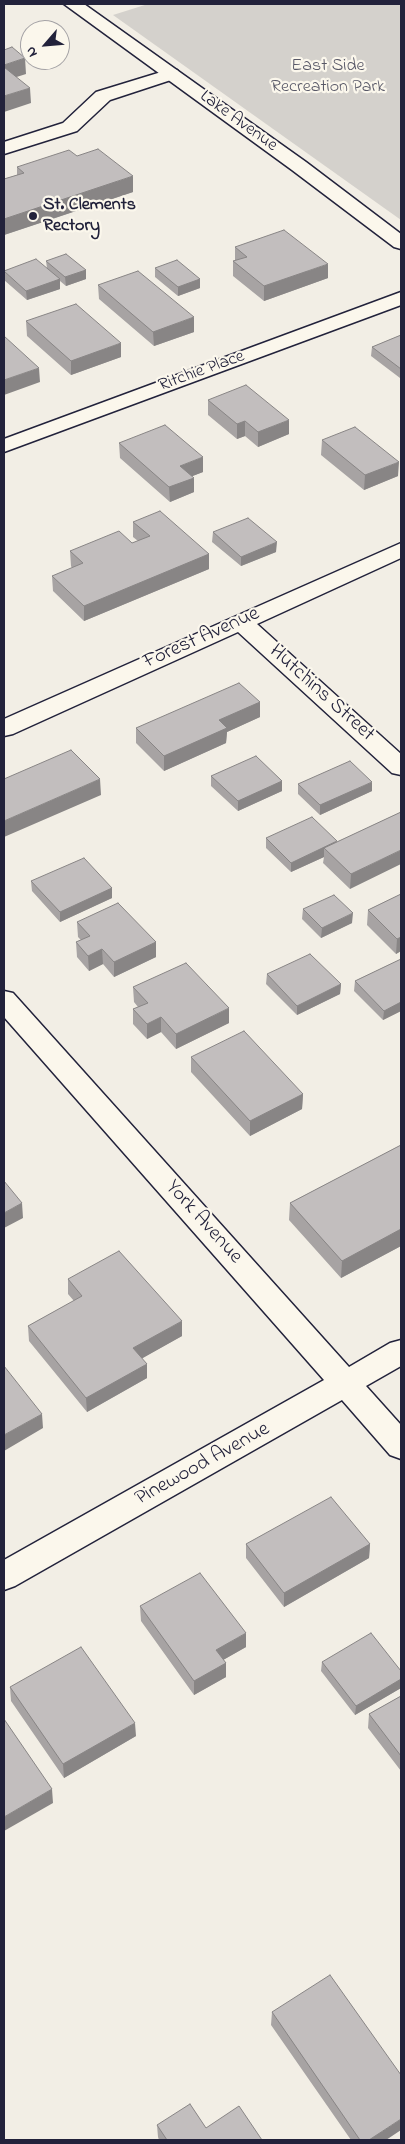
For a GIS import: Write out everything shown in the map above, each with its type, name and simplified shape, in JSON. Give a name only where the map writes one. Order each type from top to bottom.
[{"type":"street","name":"Lake Avenue","points":[[73,4],[299,166],[401,243]]},
{"type":"street","points":[[4,148],[70,127],[102,96],[171,74]]},
{"type":"street","name":"Ritchie Place","points":[[4,446],[401,298]]},
{"type":"street","name":"Forest Avenue","points":[[4,728],[401,550]]},
{"type":"street","name":"Hutchins Street","points":[[241,622],[401,767]]},
{"type":"street","name":"York Avenue","points":[[4,1000],[401,1446]]},
{"type":"street","name":"Pinewood Avenue","points":[[4,1576],[401,1352]]},
{"type":"green space","name":"East Side Recreation Park","points":[[148,4],[401,4],[401,220],[113,15]]},
{"type":"building","points":[[12,47],[20,54],[20,60],[4,65],[4,50]]},
{"type":"building","points":[[4,67],[30,88],[4,96]]},
{"type":"building","points":[[98,149],[133,176],[4,219],[4,179],[24,173],[17,167],[69,150],[77,156]]},
{"type":"building","points":[[284,230],[328,264],[264,286],[233,261],[247,257],[235,247]]},
{"type":"building","points":[[66,254],[86,270],[65,277],[46,261]]},
{"type":"building","points":[[36,259],[60,279],[26,291],[4,271]]},
{"type":"building","points":[[177,260],[200,279],[178,287],[155,268]]},
{"type":"building","points":[[138,271],[194,317],[153,332],[98,285]]},
{"type":"building","points":[[76,304],[121,343],[71,361],[26,321]]},
{"type":"building","points":[[401,335],[401,369],[372,347]]},
{"type":"building","points":[[4,336],[39,368],[4,380]]},
{"type":"building","points":[[246,385],[289,420],[258,432],[245,421],[237,424],[208,400]]},
{"type":"building","points":[[165,425],[203,457],[180,466],[194,478],[169,487],[119,443]]},
{"type":"building","points":[[355,427],[399,462],[365,475],[322,440]]},
{"type":"building","points":[[160,511],[209,554],[84,606],[52,576],[83,563],[70,551],[119,531],[132,543],[150,536],[133,522]]},
{"type":"building","points":[[248,518],[277,542],[241,557],[213,532]]},
{"type":"building","points":[[239,683],[260,702],[219,720],[227,728],[164,756],[136,728]]},
{"type":"building","points":[[71,750],[100,779],[4,821],[4,779]]},
{"type":"building","points":[[256,756],[282,781],[238,801],[211,776]]},
{"type":"building","points":[[350,761],[372,782],[320,805],[298,784]]},
{"type":"building","points":[[401,812],[401,850],[351,874],[324,848]]},
{"type":"building","points":[[312,817],[337,841],[291,863],[266,838]]},
{"type":"building","points":[[84,858],[112,888],[60,912],[31,881]]},
{"type":"building","points":[[401,894],[401,937],[397,939],[368,910]]},
{"type":"building","points":[[334,895],[353,913],[322,928],[303,909]]},
{"type":"building","points":[[118,903],[156,942],[114,962],[102,949],[88,956],[76,942],[90,936],[77,922]]},
{"type":"building","points":[[310,954],[341,984],[297,1006],[267,974]]},
{"type":"building","points":[[401,959],[401,1002],[384,1011],[355,981]]},
{"type":"building","points":[[186,963],[229,1008],[176,1034],[161,1017],[147,1024],[133,1009],[148,1003],[133,987]]},
{"type":"building","points":[[244,1031],[303,1094],[250,1121],[191,1057]]},
{"type":"building","points":[[401,1145],[401,1229],[342,1261],[290,1203]]},
{"type":"building","points":[[4,1181],[22,1203],[4,1213]]},
{"type":"building","points":[[119,1251],[182,1321],[133,1348],[147,1364],[86,1398],[28,1326],[82,1296],[68,1279]]},
{"type":"building","points":[[4,1366],[42,1414],[4,1435]]},
{"type":"building","points":[[331,1497],[370,1544],[284,1593],[246,1544]]},
{"type":"building","points":[[200,1573],[246,1633],[216,1650],[226,1663],[194,1681],[140,1606]]},
{"type":"building","points":[[371,1633],[401,1671],[401,1679],[356,1706],[322,1662]]},
{"type":"building","points":[[81,1647],[135,1723],[63,1764],[10,1687]]},
{"type":"building","points":[[401,1696],[401,1756],[369,1714]]},
{"type":"building","points":[[4,1719],[52,1789],[4,1817]]},
{"type":"building","points":[[330,1975],[401,2075],[401,2119],[369,2140],[360,2140],[272,2012]]},
{"type":"building","points":[[190,2104],[206,2128],[239,2106],[262,2140],[167,2140],[157,2125]]},
{"type":"place","name":"St. Clements Rectory","points":[[33,216]]}]
